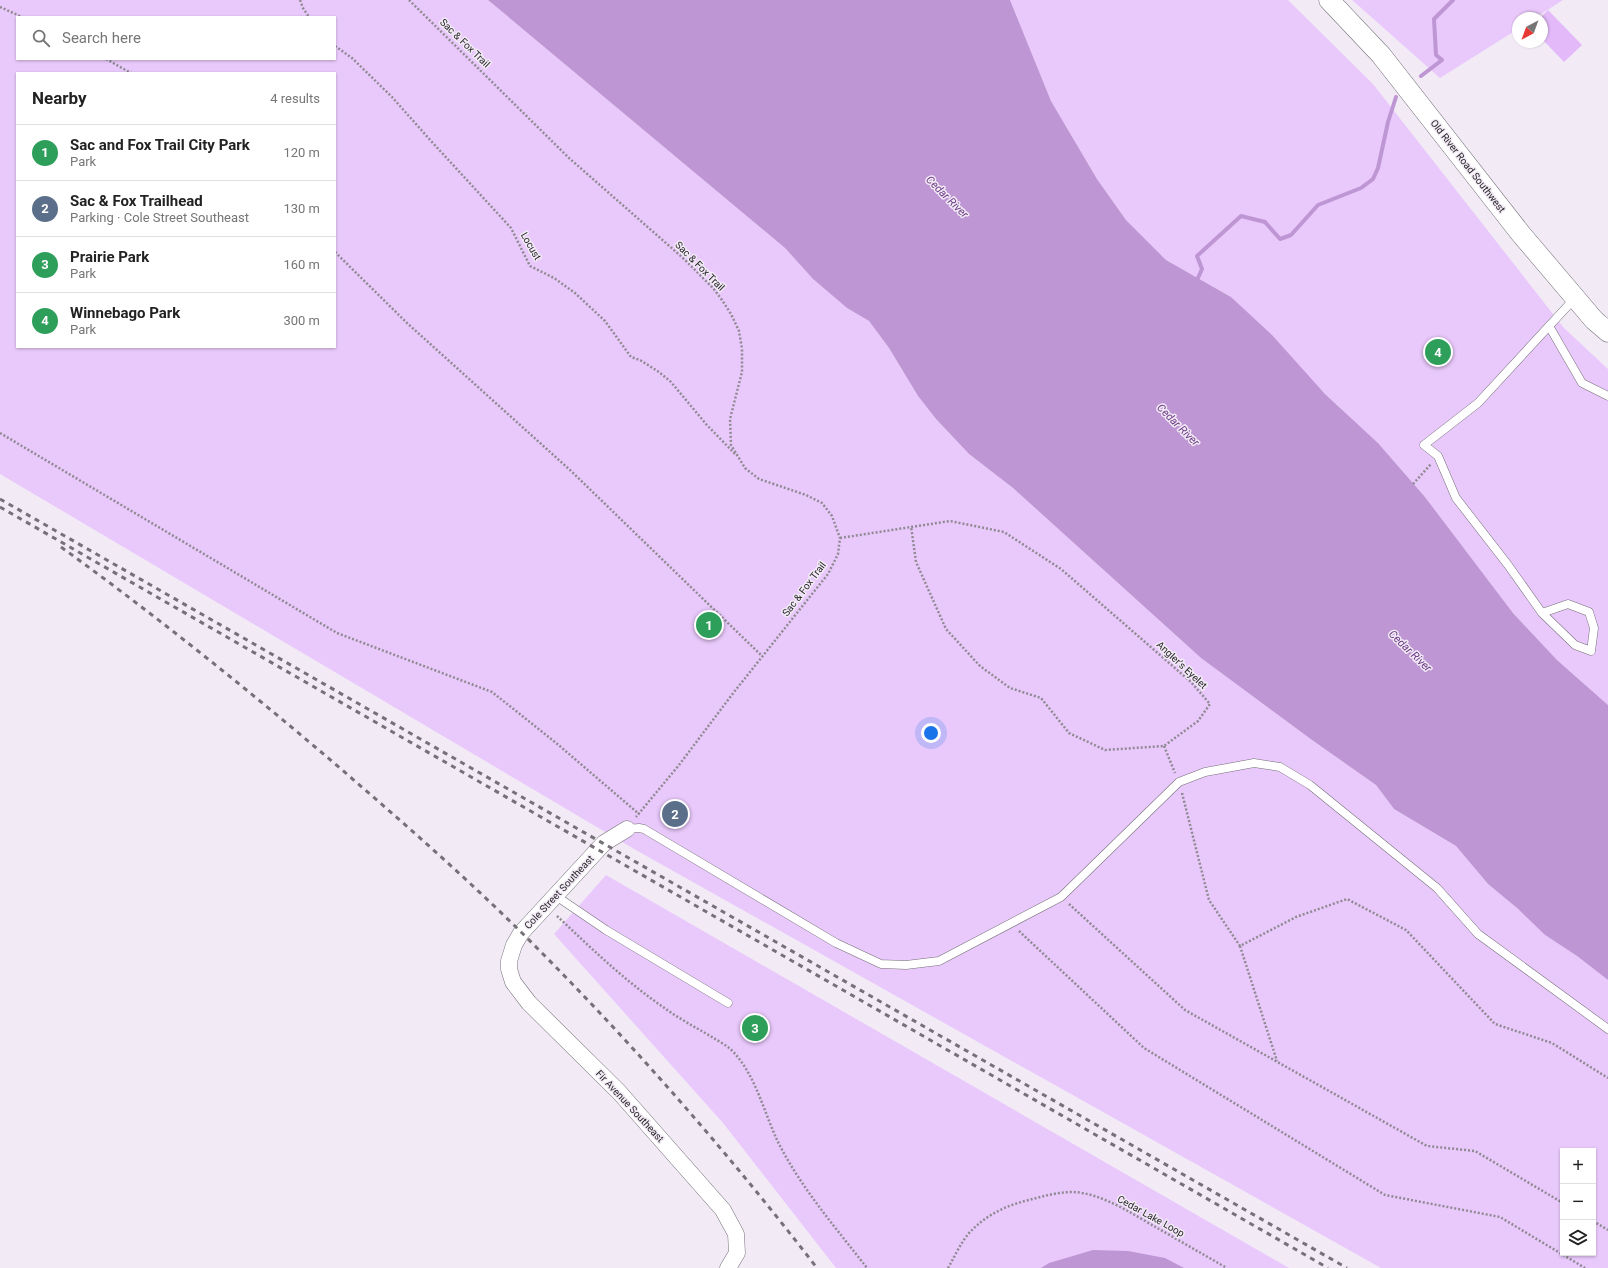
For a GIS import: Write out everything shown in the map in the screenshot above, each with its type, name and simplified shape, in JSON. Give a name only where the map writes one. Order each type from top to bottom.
[{"type":"street","name":"Old River Road Southwest","points":[[1329,0],[1382,55],[1521,234],[1594,320],[1608,332]]},
{"type":"street","name":"Cole Street Southeast","points":[[509,968],[509,961],[514,945],[521,933],[604,843],[627,829]]},
{"type":"street","name":"Fir Avenue Southeast","points":[[509,968],[513,982],[529,1003],[619,1092],[724,1210],[736,1234],[737,1252],[728,1268]]},
{"type":"lane","points":[[1542,613],[1568,604],[1589,612],[1594,628],[1591,651],[1575,645],[1542,613],[1508,565],[1456,498],[1438,456],[1424,445],[1478,403],[1575,298]]},
{"type":"lane","points":[[1549,326],[1582,383],[1608,396]]},
{"type":"lane","points":[[627,829],[644,829],[836,943],[880,964],[906,965],[939,961],[1061,897],[1179,782],[1205,772],[1254,763],[1280,767],[1310,784],[1437,888],[1478,934],[1608,1029]]},
{"type":"lane","points":[[551,901],[606,930],[728,1003]]},
{"type":"path","points":[[300,0],[308,16]]},
{"type":"path","name":"Sac & Fox Trail","points":[[409,0],[569,158],[683,258],[714,288],[731,314],[742,340],[742,372],[730,419],[731,445],[745,468],[759,479],[806,495],[822,503],[832,516],[840,538],[838,554],[828,574],[762,656],[679,765],[627,829]]},
{"type":"path","points":[[0,7],[20,16]]},
{"type":"path","name":"Locust","points":[[336,47],[352,58],[392,97],[512,228],[530,266],[554,278],[575,293],[604,321],[631,357],[640,360],[659,372],[671,382],[706,424],[738,458]]},
{"type":"path","points":[[108,60],[129,72]]},
{"type":"path","points":[[336,253],[408,323],[570,470],[762,656]]},
{"type":"path","points":[[0,434],[337,633],[492,692],[555,742],[639,814]]},
{"type":"path","points":[[1413,484],[1438,456]]},
{"type":"path","name":"Angler's Eyelet","points":[[840,538],[950,521],[1004,532],[1061,569],[1191,682],[1210,704],[1198,722],[1164,746]]},
{"type":"path","points":[[911,526],[916,562],[946,629],[980,666],[1010,688],[1041,698],[1069,733],[1105,750],[1164,746],[1179,782],[1209,900],[1240,946],[1278,1062]]},
{"type":"path","points":[[1061,897],[1185,1010],[1426,1146],[1475,1151],[1560,1201]]},
{"type":"path","points":[[1240,946],[1296,917],[1347,899],[1406,930],[1494,1024],[1552,1043],[1608,1078]]},
{"type":"path","points":[[551,901],[616,971],[664,1008],[725,1045],[735,1053],[748,1072],[779,1144],[796,1172],[812,1197],[867,1268]]},
{"type":"path","points":[[1011,924],[1144,1048],[1384,1196],[1500,1217],[1585,1268]]},
{"type":"path","name":"Cedar Lake Loop","points":[[948,1268],[970,1232],[994,1214],[1012,1204],[1056,1193],[1074,1192],[1096,1197],[1121,1207],[1227,1268]]},
{"type":"path","points":[[1596,1223],[1608,1230]]},
{"type":"shaded area","points":[[0,0],[488,0],[785,248],[813,279],[847,308],[869,321],[889,348],[918,396],[936,419],[969,454],[1013,488],[1201,658],[1376,785],[1394,809],[1456,846],[1488,884],[1517,908],[1545,935],[1577,956],[1608,980],[1608,1268],[1381,1268],[634,849],[0,474]]},
{"type":"shaded area","points":[[1010,0],[1288,0],[1373,84],[1564,328],[1608,369],[1608,705],[1557,660],[1513,613],[1425,497],[1378,443],[1325,394],[1231,297],[1166,260],[1126,220],[1097,179],[1051,101]]},
{"type":"shaded area","points":[[1352,0],[1563,0],[1544,12],[1512,12],[1512,33],[1440,78]]},
{"type":"shaded area","points":[[606,875],[1289,1268],[836,1268],[723,1123],[554,934]]},
{"type":"water","name":"Cedar River","points":[[488,0],[1010,0],[1051,101],[1097,179],[1126,220],[1166,260],[1231,297],[1272,335],[1325,394],[1378,443],[1425,497],[1513,613],[1557,660],[1608,705],[1608,980],[1577,956],[1545,935],[1517,908],[1488,884],[1456,846],[1394,809],[1376,785],[1201,658],[1013,488],[969,454],[936,419],[918,396],[889,348],[869,321],[847,308],[813,279],[785,248]]},
{"type":"water","points":[[1093,1250],[1128,1251],[1165,1258],[1184,1268],[1041,1268],[1049,1263]]},
{"type":"building","points":[[1548,10],[1582,45],[1564,62],[1548,45],[1548,12],[1546,12]]},
{"type":"waterway","points":[[1421,76],[1442,60],[1436,55],[1434,19],[1453,0]]},
{"type":"waterway","points":[[1194,282],[1198,278],[1202,269],[1197,256],[1241,216],[1265,222],[1280,239],[1291,235],[1318,205],[1361,188],[1373,179],[1378,168],[1388,122],[1396,97]]},
{"type":"railway","points":[[0,499],[1347,1268]]},
{"type":"railway","points":[[0,507],[1328,1268]]},
{"type":"railway","points":[[61,547],[200,652],[267,707],[405,825],[498,910],[599,1012],[675,1095],[747,1180],[817,1268]]},
{"type":"place","name":"Winnebago Park","points":[[1438,352]]},
{"type":"place","name":"Sac and Fox Trail City Park","points":[[709,625]]},
{"type":"place","name":"Sac & Fox Trailhead","points":[[675,814]]},
{"type":"place","name":"Prairie Park","points":[[755,1028]]}]
